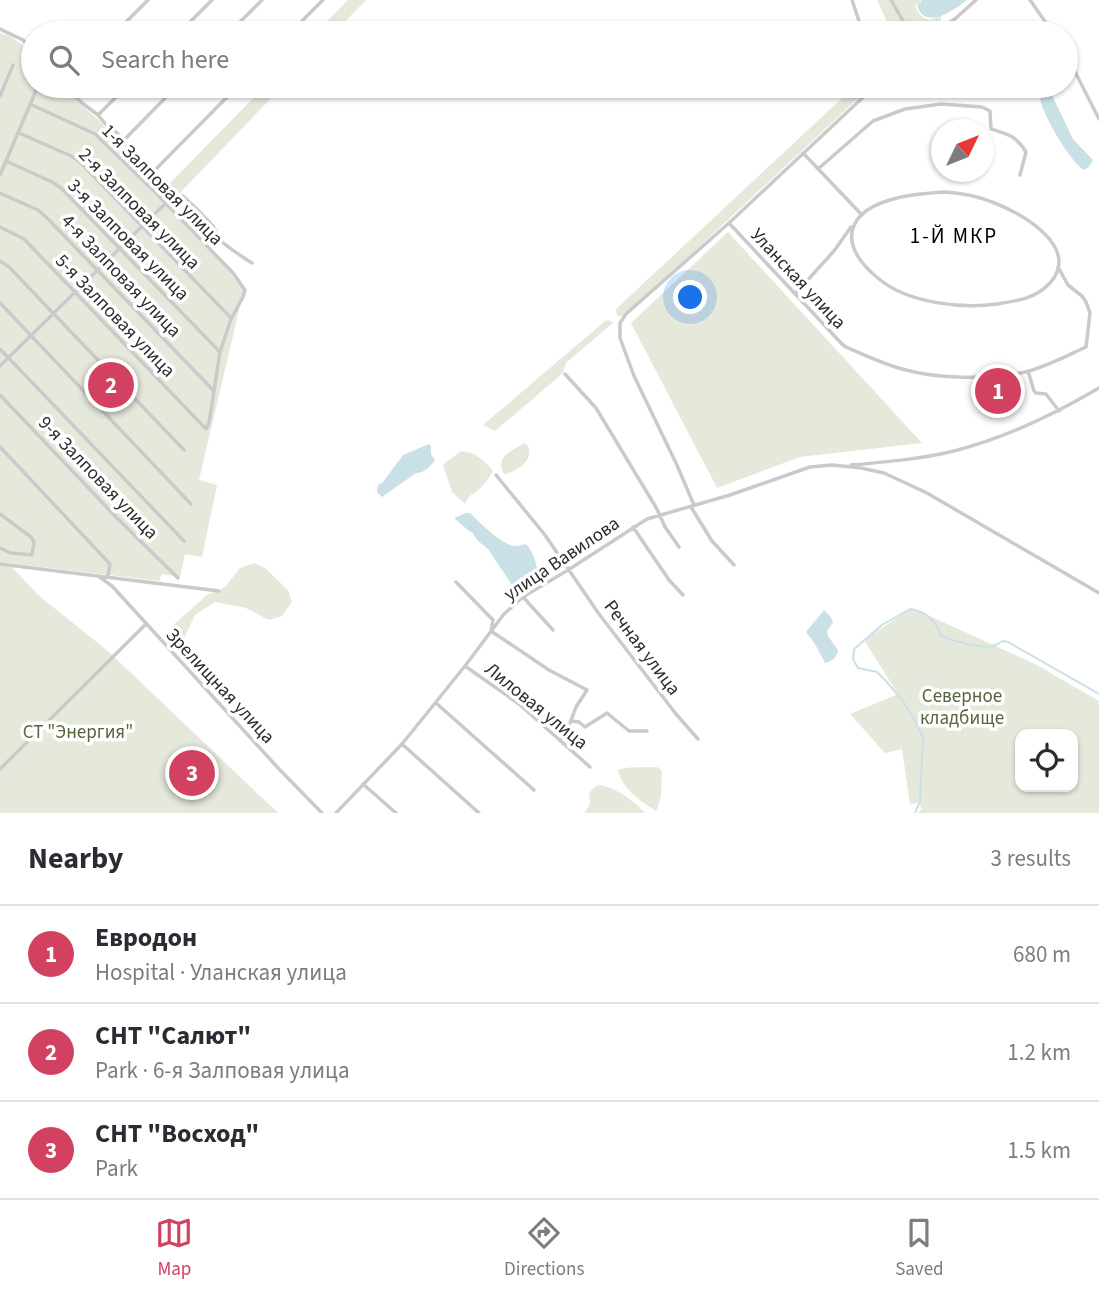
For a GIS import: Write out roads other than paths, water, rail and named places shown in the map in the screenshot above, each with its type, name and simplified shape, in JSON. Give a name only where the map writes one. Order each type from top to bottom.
[{"type":"street","points":[[127,21],[148,0]]},
{"type":"street","points":[[191,21],[212,0]]},
{"type":"street","points":[[241,21],[262,0]]},
{"type":"street","points":[[302,21],[323,0]]},
{"type":"street","points":[[852,0],[859,21]]},
{"type":"street","points":[[891,0],[903,21]]},
{"type":"street","points":[[952,21],[976,0]]},
{"type":"street","points":[[1030,0],[1045,21]]},
{"type":"street","points":[[0,29],[21,39]]},
{"type":"street","points":[[0,96],[13,65]]},
{"type":"street","points":[[1078,78],[1099,119]]},
{"type":"street","points":[[0,176],[33,98]]},
{"type":"street","points":[[77,98],[124,140],[173,196]]},
{"type":"street","points":[[98,115],[115,98]]},
{"type":"street","points":[[124,140],[165,98]]},
{"type":"street","points":[[152,173],[226,98]]},
{"type":"street","points":[[734,565],[712,541],[692,506],[676,463],[634,376],[620,338],[619,326],[626,314],[729,223],[861,98]]},
{"type":"street","name":"1-я Залповая улица","points":[[30,104],[95,134],[166,203],[233,274],[245,289],[231,318]]},
{"type":"street","points":[[818,169],[873,121],[905,109],[941,104],[982,107],[990,111],[991,129],[1008,134],[1020,143],[1026,152],[1020,175]]},
{"type":"street","name":"2-я Залповая улица","points":[[19,133],[79,161],[231,318]]},
{"type":"street","points":[[803,153],[862,215]]},
{"type":"street","name":"3-я Залповая улица","points":[[6,162],[61,188],[220,352]]},
{"type":"street","name":"4-я Залповая улица","points":[[0,193],[38,210],[214,391]]},
{"type":"street","points":[[795,294],[834,251],[855,223],[862,215],[891,200],[926,193],[953,193],[983,199],[1014,211],[1042,231],[1056,249],[1058,267],[1052,281],[1039,293],[1020,301],[985,306],[938,303],[896,289],[880,280],[864,265],[850,238],[855,223]]},
{"type":"street","points":[[0,366],[173,196],[183,196],[215,228],[228,248],[252,263]]},
{"type":"street","name":"Уланская улица","points":[[729,223],[842,344],[900,369],[955,377],[1007,375],[1028,371],[1086,347],[1090,313],[1082,296],[1068,285],[1058,267]]},
{"type":"street","name":"5-я Залповая улица","points":[[0,227],[24,239],[206,429],[214,391]]},
{"type":"street","points":[[0,261],[9,267],[184,450]]},
{"type":"street","points":[[0,303],[191,504]]},
{"type":"street","points":[[214,391],[220,352],[231,318]]},
{"type":"street","points":[[0,349],[184,541]]},
{"type":"street","points":[[1028,371],[1034,391],[1046,394],[1059,411]]},
{"type":"street","points":[[565,374],[596,408],[679,547]]},
{"type":"street","name":"улица Вавилова","points":[[842,466],[952,452],[983,443],[1059,411],[1099,388]]},
{"type":"street","name":"9-я Залповая улица","points":[[0,395],[178,578]]},
{"type":"street","points":[[0,447],[110,564],[108,577]]},
{"type":"street","name":"улица Вавилова","points":[[336,813],[402,744],[504,614],[523,597],[647,519],[730,495],[810,467],[832,465],[884,473],[927,493],[1099,593]]},
{"type":"street","name":"Речная улица","points":[[496,475],[545,536],[676,714],[698,739]]},
{"type":"street","points":[[0,514],[33,539],[32,555],[11,553],[0,548]]},
{"type":"street","points":[[633,527],[669,580],[683,595]]},
{"type":"street","points":[[0,564],[219,591]]},
{"type":"street","name":"Зрелищная улица","points":[[98,576],[112,586],[322,813]]},
{"type":"street","points":[[456,582],[493,620],[491,631],[549,670],[587,690],[560,740]]},
{"type":"street","points":[[523,597],[553,630]]},
{"type":"street","points":[[0,769],[146,624]]},
{"type":"street","name":"Лиловая улица","points":[[465,666],[519,704],[590,767]]},
{"type":"street","points":[[436,703],[534,790]]},
{"type":"street","points":[[571,721],[579,722],[585,727],[607,713],[629,731],[647,731]]},
{"type":"street","points":[[402,744],[480,813]]},
{"type":"street","points":[[363,784],[396,813]]},
{"type":"water","points":[[921,0],[967,0],[947,13],[932,18],[921,13],[917,5]]},
{"type":"water","points":[[1040,98],[1053,98],[1073,139],[1093,160],[1089,167],[1084,170],[1064,148]]},
{"type":"water","points":[[429,444],[435,460],[431,465],[382,497],[377,492],[378,485],[403,455]]},
{"type":"water","points":[[470,513],[503,541],[514,546],[526,544],[535,561],[537,581],[519,592],[516,591],[488,549],[454,518]]},
{"type":"water","points":[[824,610],[833,623],[827,631],[828,636],[838,650],[834,658],[825,663],[806,632]]},
{"type":"waterway","points":[[915,813],[920,801],[923,737],[903,701],[886,681],[877,672],[858,668],[853,659],[854,649],[882,625],[910,609],[915,610],[933,621],[941,636],[981,646],[1008,642],[1099,694]]},
{"type":"place","name":"СНТ \"Салют\"","points":[[111,385]]},
{"type":"place","name":"Евродон","points":[[998,391]]},
{"type":"place","name":"СНТ \"Восход\"","points":[[192,773]]},
{"type":"district","name":"1-Й МКР","points":[[954,236]]},
{"type":"park label","name":"Северное кладбище","points":[[962,706]]},
{"type":"park label","name":"СТ \"Энергия\"","points":[[78,731]]}]
